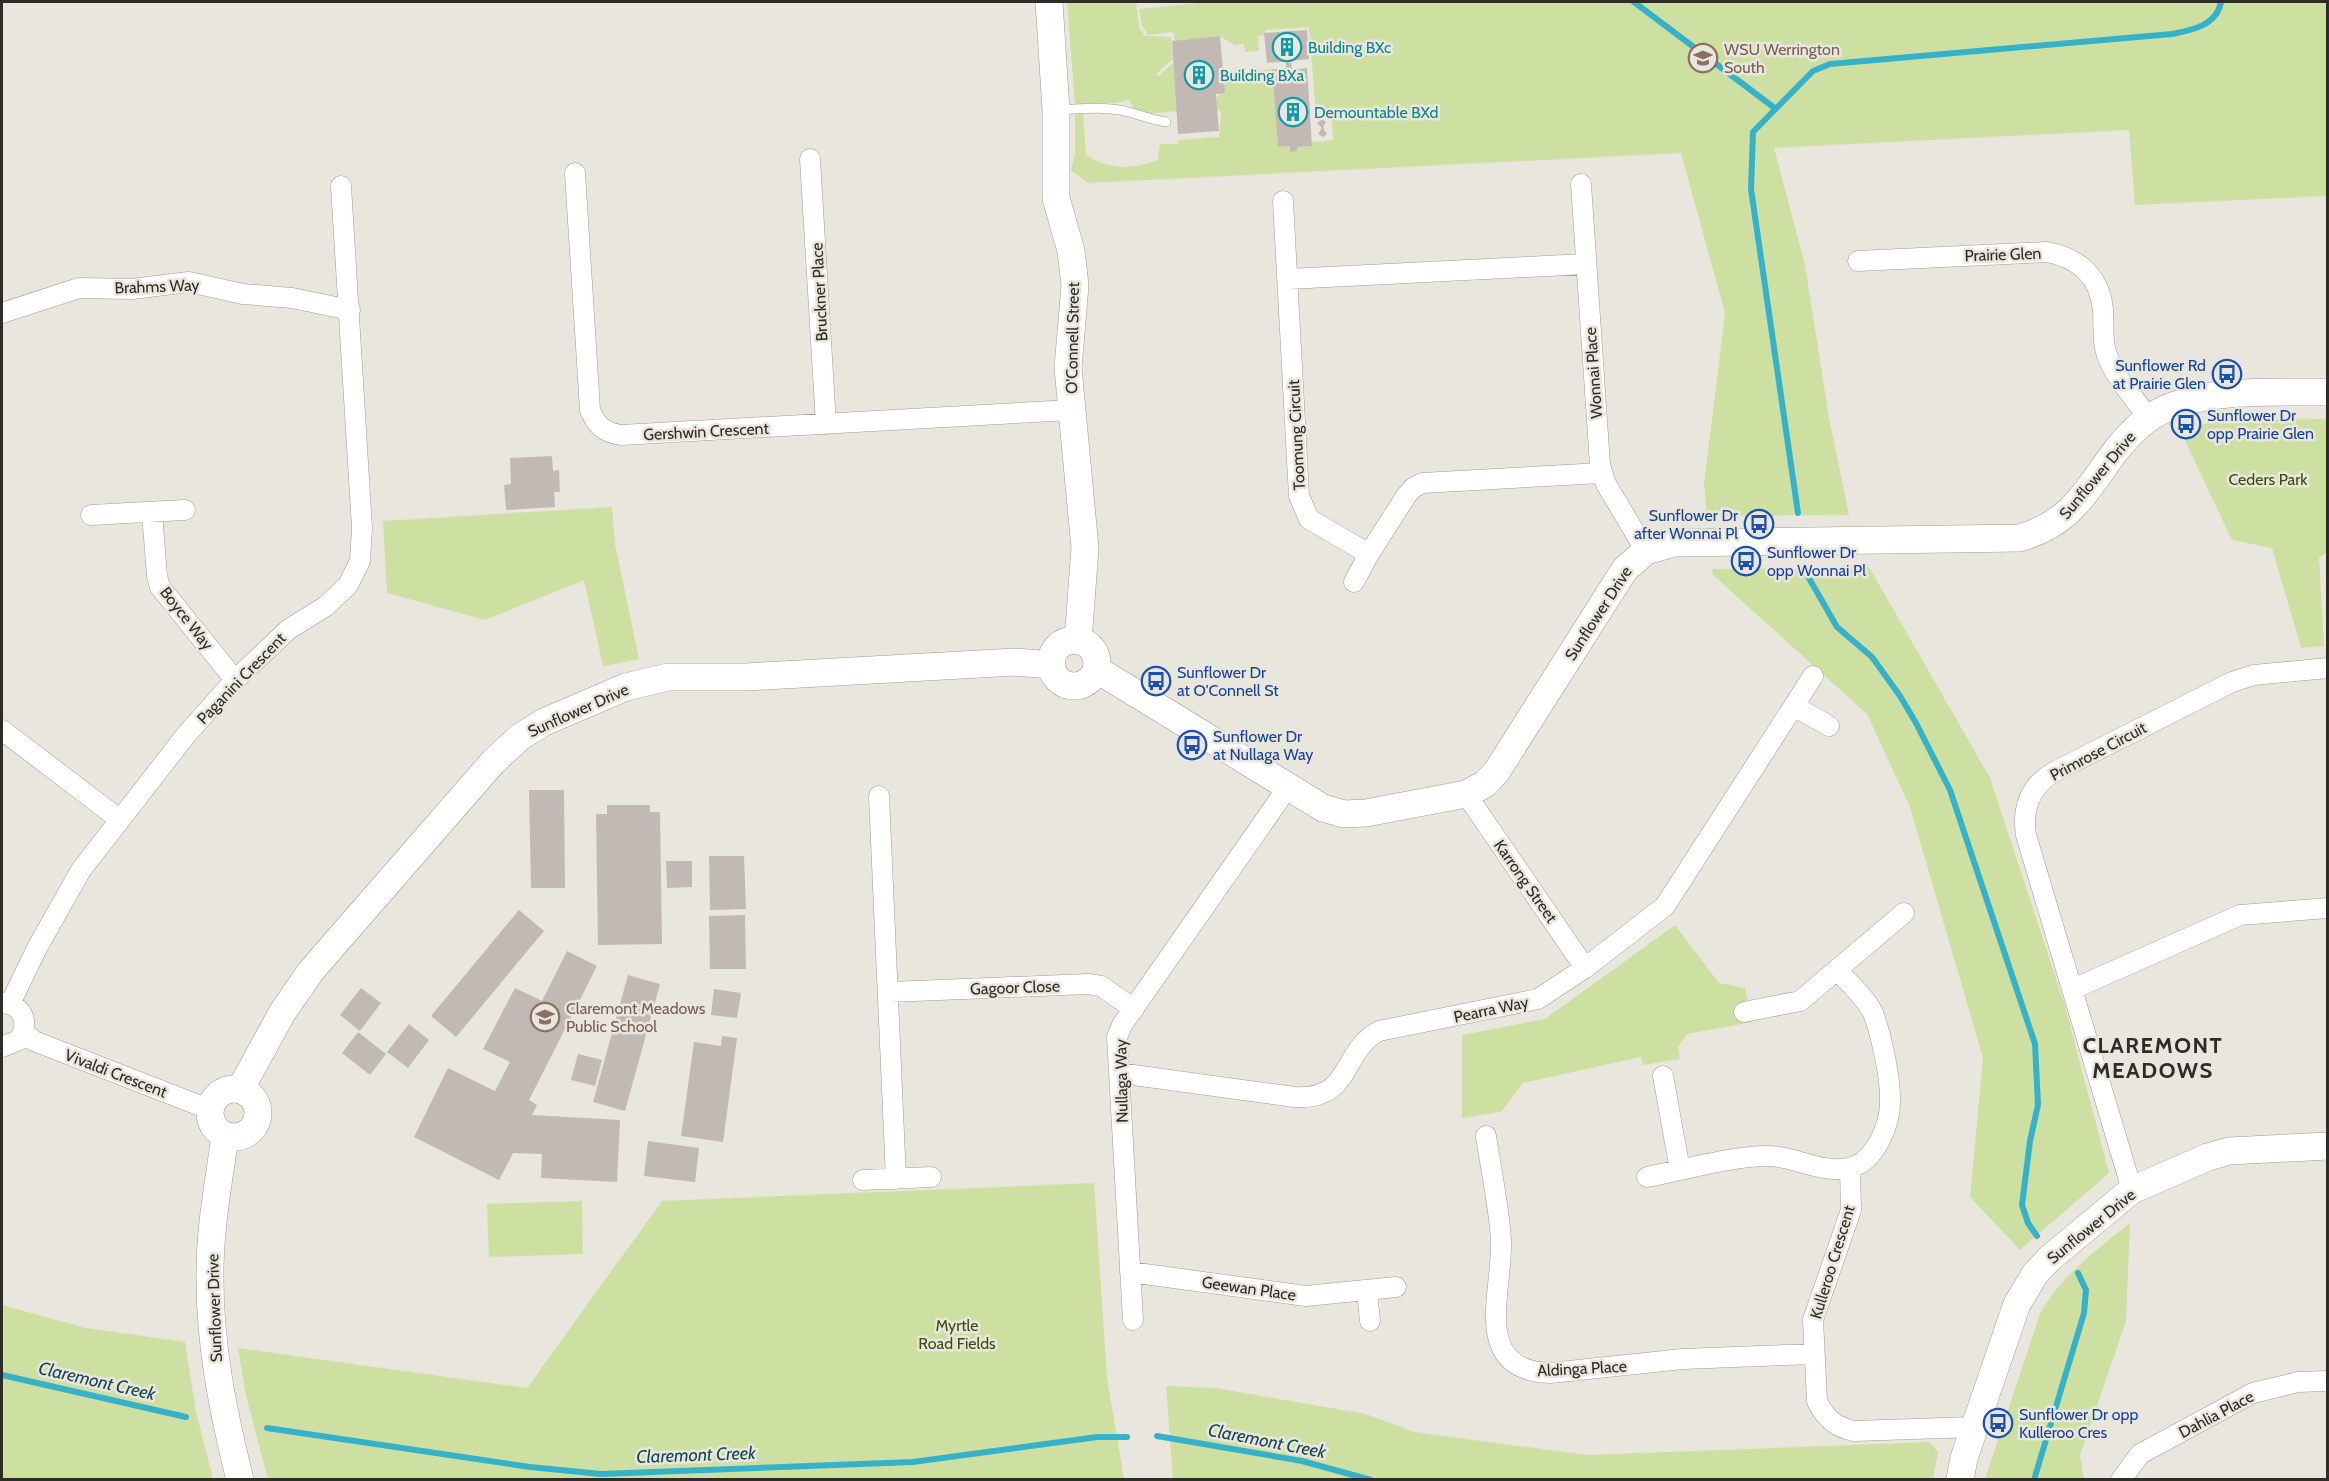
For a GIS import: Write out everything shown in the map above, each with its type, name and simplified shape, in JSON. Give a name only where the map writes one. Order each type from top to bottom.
[{"type":"street","name":"O'Connell Street","points":[[1049,2],[1056,111],[1056,198],[1071,251],[1075,285],[1068,348],[1071,411],[1085,548],[1078,641]]},
{"type":"street","name":"Bruckner Place","points":[[810,159],[826,424]]},
{"type":"street","name":"Gershwin Crescent","points":[[575,172],[590,410],[600,428],[621,435],[1071,411]]},
{"type":"street","name":"Wonnai Place","points":[[1581,184],[1601,472],[1646,551]]},
{"type":"street","name":"Paganini Crescent","points":[[6,1003],[81,870],[186,735],[235,680],[289,629],[338,596],[356,574],[360,561],[362,528],[341,186]]},
{"type":"street","name":"Toomung Circuit","points":[[1283,201],[1299,488],[1303,508],[1309,519],[1319,527],[1369,554]]},
{"type":"street","name":"Prairie Glen","points":[[1858,261],[2047,252],[2064,255],[2077,262],[2095,281],[2101,295],[2104,340],[2111,363],[2149,419]]},
{"type":"street","points":[[1288,279],[1586,264]]},
{"type":"street","name":"Brahms Way","points":[[2,313],[79,288],[132,289],[189,282],[243,294],[292,298],[350,310]]},
{"type":"street","name":"Sunflower Drive","points":[[1096,669],[1323,808],[1344,814],[1366,813],[1466,794],[1485,784],[1497,771],[1625,569],[1646,551],[1674,543],[2019,538],[2042,530],[2062,519],[2134,431],[2149,419],[2207,396],[2328,392]]},
{"type":"street","points":[[1354,582],[1406,496],[1422,483],[1601,472]]},
{"type":"street","points":[[91,514],[185,510]]},
{"type":"street","name":"Boyce Way","points":[[152,513],[157,576],[160,587],[235,680]]},
{"type":"street","points":[[1078,641],[1091,648],[1095,654],[1096,669],[1083,684],[1069,685],[1057,678],[1052,665],[1052,658],[1059,646],[1078,641]]},
{"type":"street","name":"Sunflower Drive","points":[[240,1089],[282,1013],[311,971],[493,762],[520,737],[544,722],[626,687],[675,676],[746,677],[1016,662],[1052,665]]},
{"type":"street","name":"Primrose Circuit","points":[[2132,1190],[2026,835],[2025,812],[2036,787],[2054,772],[2232,682],[2254,675],[2328,668]]},
{"type":"street","name":"Pearra Way","points":[[1119,1073],[1294,1097],[1320,1096],[1338,1082],[1368,1037],[1379,1031],[1538,999],[1586,968],[1665,906],[1813,676]]},
{"type":"street","points":[[1794,706],[1829,726]]},
{"type":"street","points":[[2,730],[119,819]]},
{"type":"street","name":"Nullaga Way","points":[[1133,1320],[1118,1037],[1122,1025],[1288,786]]},
{"type":"street","name":"Karrong Street","points":[[1466,794],[1586,968]]},
{"type":"street","points":[[879,796],[890,992],[896,1179]]},
{"type":"street","points":[[2073,989],[2240,915],[2328,908]]},
{"type":"street","points":[[1744,1012],[1800,1001],[1904,913]]},
{"type":"street","points":[[1647,1177],[1767,1156],[1821,1167],[1850,1168],[1864,1161],[1879,1141],[1889,1113],[1890,1087],[1872,1011],[1838,971]]},
{"type":"street","name":"Gagoor Close","points":[[890,992],[1088,984],[1101,987],[1134,1009]]},
{"type":"street","points":[[2,1047],[13,1045],[24,1032],[24,1018],[21,1011],[6,1003]]},
{"type":"street","name":"Vivaldi Crescent","points":[[24,1032],[34,1041],[211,1110]]},
{"type":"street","points":[[1663,1076],[1680,1170]]},
{"type":"street","points":[[240,1089],[253,1098],[257,1105],[256,1124],[244,1135],[225,1136],[213,1124],[211,1110],[213,1102],[222,1093],[240,1089]]},
{"type":"street","name":"Sunflower Drive","points":[[225,1136],[212,1229],[211,1315],[222,1404],[240,1479]]},
{"type":"street","name":"Aldinga Place","points":[[1486,1136],[1501,1240],[1496,1313],[1497,1333],[1502,1348],[1516,1364],[1530,1371],[1550,1373],[1683,1359],[1813,1354]]},
{"type":"street","name":"Sunflower Drive","points":[[1960,1479],[1974,1427],[2008,1326],[2035,1274],[2049,1259],[2132,1190],[2218,1153],[2328,1146]]},
{"type":"street","name":"Kulleroo Crescent","points":[[1850,1168],[1851,1210],[1814,1313],[1813,1354],[1817,1401],[1822,1411],[1836,1425],[1864,1431],[1974,1427]]},
{"type":"street","points":[[863,1180],[931,1177]]},
{"type":"street","name":"Geewan Place","points":[[1130,1272],[1306,1296],[1367,1292],[1396,1287]]},
{"type":"street","points":[[1367,1292],[1370,1321]]},
{"type":"street","name":"Dahlia Place","points":[[2121,1479],[2140,1454],[2253,1393],[2298,1382],[2328,1381]]},
{"type":"lane","points":[[1056,111],[1101,108],[1129,112],[1149,120],[1166,122]]},
{"type":"green space","points":[[1067,2],[1136,2],[1139,27],[1145,36],[1171,37],[1173,59],[1156,74],[1158,76],[1173,63],[1177,111],[1148,114],[1134,109],[1129,100],[1115,103],[1075,104]]},
{"type":"green space","name":"WSU Werrington South","points":[[1208,2],[2327,2],[2327,196],[2135,205],[2129,130],[1774,148],[1805,265],[1829,418],[1849,515],[1707,516],[1704,484],[1725,313],[1681,153],[1088,183],[1071,170],[1075,154],[1075,114],[1083,114],[1086,155],[1112,166],[1139,166],[1158,160],[1160,144],[1178,144],[1178,140],[1219,137],[1221,112],[1217,108],[1216,99],[1233,72],[1272,69],[1278,147],[1290,146],[1290,152],[1297,151],[1297,147],[1312,146],[1312,142],[1333,140],[1331,112],[1316,113],[1309,27],[1265,30],[1265,35],[1258,36],[1259,51],[1245,52],[1244,44],[1234,45],[1220,36],[1175,41],[1173,32],[1148,35],[1142,26],[1139,9]]},
{"type":"green space","name":"Ceders Park","points":[[2327,419],[2327,552],[2319,558],[2324,646],[2301,648],[2272,548],[2232,540],[2181,432],[2217,420]]},
{"type":"green space","points":[[612,507],[615,544],[639,659],[603,666],[584,580],[485,620],[387,593],[383,521]]},
{"type":"green space","points":[[1869,567],[1990,778],[2065,1006],[2109,1173],[2020,1250],[1970,1197],[1983,1058],[1910,807],[1867,714],[1713,575],[1712,569]]},
{"type":"green space","points":[[1675,925],[1719,983],[1745,988],[1752,1022],[1687,1034],[1678,1047],[1680,1059],[1643,1065],[1641,1057],[1523,1083],[1501,1112],[1462,1118],[1462,1035],[1545,1019]]},
{"type":"green space","name":"Myrtle Road Fields","points":[[1094,1183],[1107,1378],[1124,1479],[268,1479],[246,1396],[238,1348],[527,1388],[662,1201]]},
{"type":"green space","points":[[582,1201],[583,1254],[489,1257],[487,1204]]},
{"type":"green space","points":[[2130,1223],[2126,1321],[2080,1456],[2084,1479],[1985,1479],[2040,1314],[2069,1275]]},
{"type":"green space","points":[[2,1305],[86,1328],[185,1342],[196,1412],[213,1479],[2,1479]]},
{"type":"green space","points":[[1166,1386],[1215,1388],[1366,1414],[1414,1432],[1587,1455],[1930,1442],[1938,1452],[1933,1480],[1173,1479]]},
{"type":"building","name":"Building BXc","points":[[1307,30],[1309,59],[1267,63],[1264,33]]},
{"type":"building","name":"Building BXa","points":[[1220,36],[1225,93],[1216,94],[1219,131],[1178,134],[1172,41]]},
{"type":"building","name":"Demountable BXd","points":[[1286,63],[1291,63],[1292,70],[1307,68],[1312,146],[1297,147],[1297,151],[1290,152],[1290,146],[1278,147],[1272,69],[1286,69]]},
{"type":"building","points":[[1322,119],[1326,122],[1323,128],[1327,134],[1323,137],[1318,134],[1322,128],[1317,123]]},
{"type":"building","points":[[552,456],[553,471],[559,470],[560,492],[554,492],[555,507],[506,510],[504,485],[511,484],[510,458]]},
{"type":"building","points":[[529,790],[564,790],[565,888],[531,888]]},
{"type":"building","points":[[607,805],[650,805],[650,812],[660,812],[662,944],[598,945],[596,814],[607,814]]},
{"type":"building","points":[[709,856],[744,856],[746,909],[710,910]]},
{"type":"building","points":[[666,861],[692,861],[692,887],[667,888]]},
{"type":"building","points":[[519,910],[544,931],[456,1037],[431,1016]]},
{"type":"building","points":[[745,915],[746,969],[710,969],[709,916]]},
{"type":"building","points":[[567,951],[597,966],[529,1100],[537,1105],[532,1115],[620,1120],[617,1182],[541,1178],[542,1154],[513,1153],[499,1180],[414,1137],[448,1068],[495,1091],[510,1062],[483,1049],[515,988],[542,1001]]},
{"type":"building","points":[[628,975],[660,984],[625,1111],[593,1102]]},
{"type":"building","points":[[361,988],[381,1003],[360,1031],[340,1015]]},
{"type":"building","points":[[714,989],[741,993],[737,1018],[711,1015]]},
{"type":"building","points":[[409,1024],[429,1040],[408,1068],[387,1052]]},
{"type":"building","points":[[358,1032],[386,1054],[370,1075],[342,1053]]},
{"type":"building","points":[[722,1036],[737,1038],[723,1142],[681,1136],[694,1042],[721,1046]]},
{"type":"building","points":[[578,1054],[602,1060],[595,1086],[571,1080]]},
{"type":"building","points":[[648,1141],[699,1148],[695,1182],[644,1176]]},
{"type":"waterway","points":[[1634,2],[1776,109]]},
{"type":"waterway","points":[[1798,513],[1751,189],[1753,132],[1813,71],[1830,64],[2172,34],[2203,25],[2215,16],[2221,2]]},
{"type":"waterway","points":[[1806,573],[1837,627],[1872,657],[1900,696],[1950,790],[2035,1044],[2038,1105],[2030,1141],[2022,1205],[2028,1223],[2037,1236]]},
{"type":"waterway","points":[[2034,1480],[2084,1313],[2086,1290],[2078,1273]]},
{"type":"waterway","name":"Claremont Creek","points":[[2,1375],[186,1417]]},
{"type":"waterway","name":"Claremont Creek","points":[[267,1428],[530,1467],[601,1474],[913,1462],[1097,1437],[1127,1437]]},
{"type":"waterway","name":"Claremont Creek","points":[[1157,1436],[1302,1461],[1371,1480]]},
{"type":"place","name":"Building BXc","points":[[1287,47]]},
{"type":"place","name":"WSU Werrington South","points":[[1703,58]]},
{"type":"place","name":"Building BXa","points":[[1199,75]]},
{"type":"place","name":"Demountable BXd","points":[[1293,112]]},
{"type":"place","name":"Sunflower Rd at Prairie Glen","points":[[2227,374]]},
{"type":"place","name":"Sunflower Dr opp Prairie Glen","points":[[2186,424]]},
{"type":"place","name":"Sunflower Dr after Wonnai Pl","points":[[1759,524]]},
{"type":"place","name":"Sunflower Dr opp Wonnai Pl","points":[[1746,561]]},
{"type":"place","name":"Sunflower Dr at O'Connell St","points":[[1156,681]]},
{"type":"place","name":"Sunflower Dr at Nullaga Way","points":[[1192,745]]},
{"type":"place","name":"Claremont Meadows Public School","points":[[545,1017]]},
{"type":"place","name":"Sunflower Dr opp Kulleroo Cres","points":[[1998,1423]]},
{"type":"district","name":"CLAREMONT MEADOWS","points":[[2153,1058]]}]
